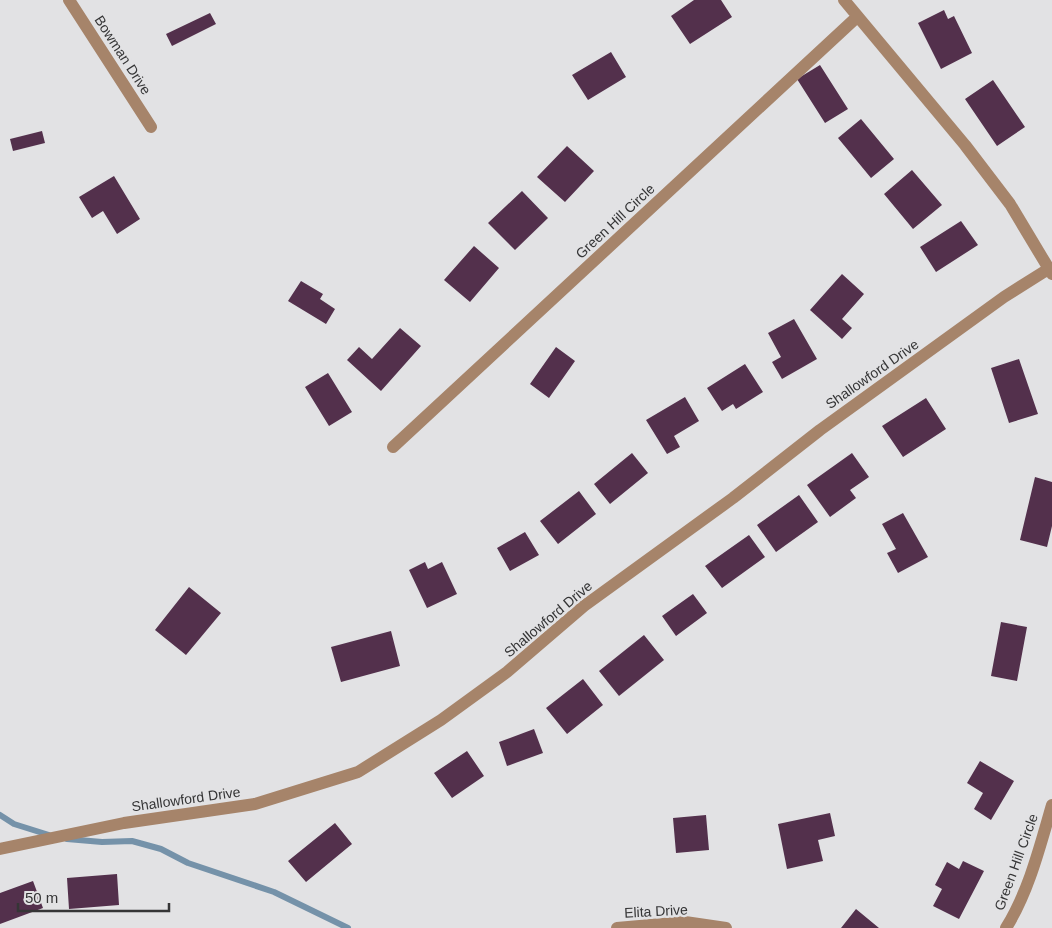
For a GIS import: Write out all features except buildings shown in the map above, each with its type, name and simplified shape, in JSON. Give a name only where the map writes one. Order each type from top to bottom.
[{"type":"street","name":"Bowman Drive","points":[[70,0],[150,127]]},
{"type":"street","points":[[844,0],[856,17],[965,144],[1010,204],[1051,271]]},
{"type":"street","name":"Green Hill Circle","points":[[393,447],[856,17]]},
{"type":"street","name":"Shallowford Drive","points":[[0,850],[124,823],[255,804],[358,772],[441,720],[507,672],[584,606],[733,498],[820,430],[1004,296],[1051,271]]},
{"type":"street","name":"Green Hill Circle","points":[[1006,928],[1013,917],[1036,858],[1052,805]]},
{"type":"street","name":"Elita Drive","points":[[618,928],[685,922],[726,928]]},
{"type":"waterway","points":[[0,815],[14,824],[49,835]]},
{"type":"waterway","points":[[67,839],[102,842],[132,841],[161,849],[188,863],[274,892],[348,928]]}]
